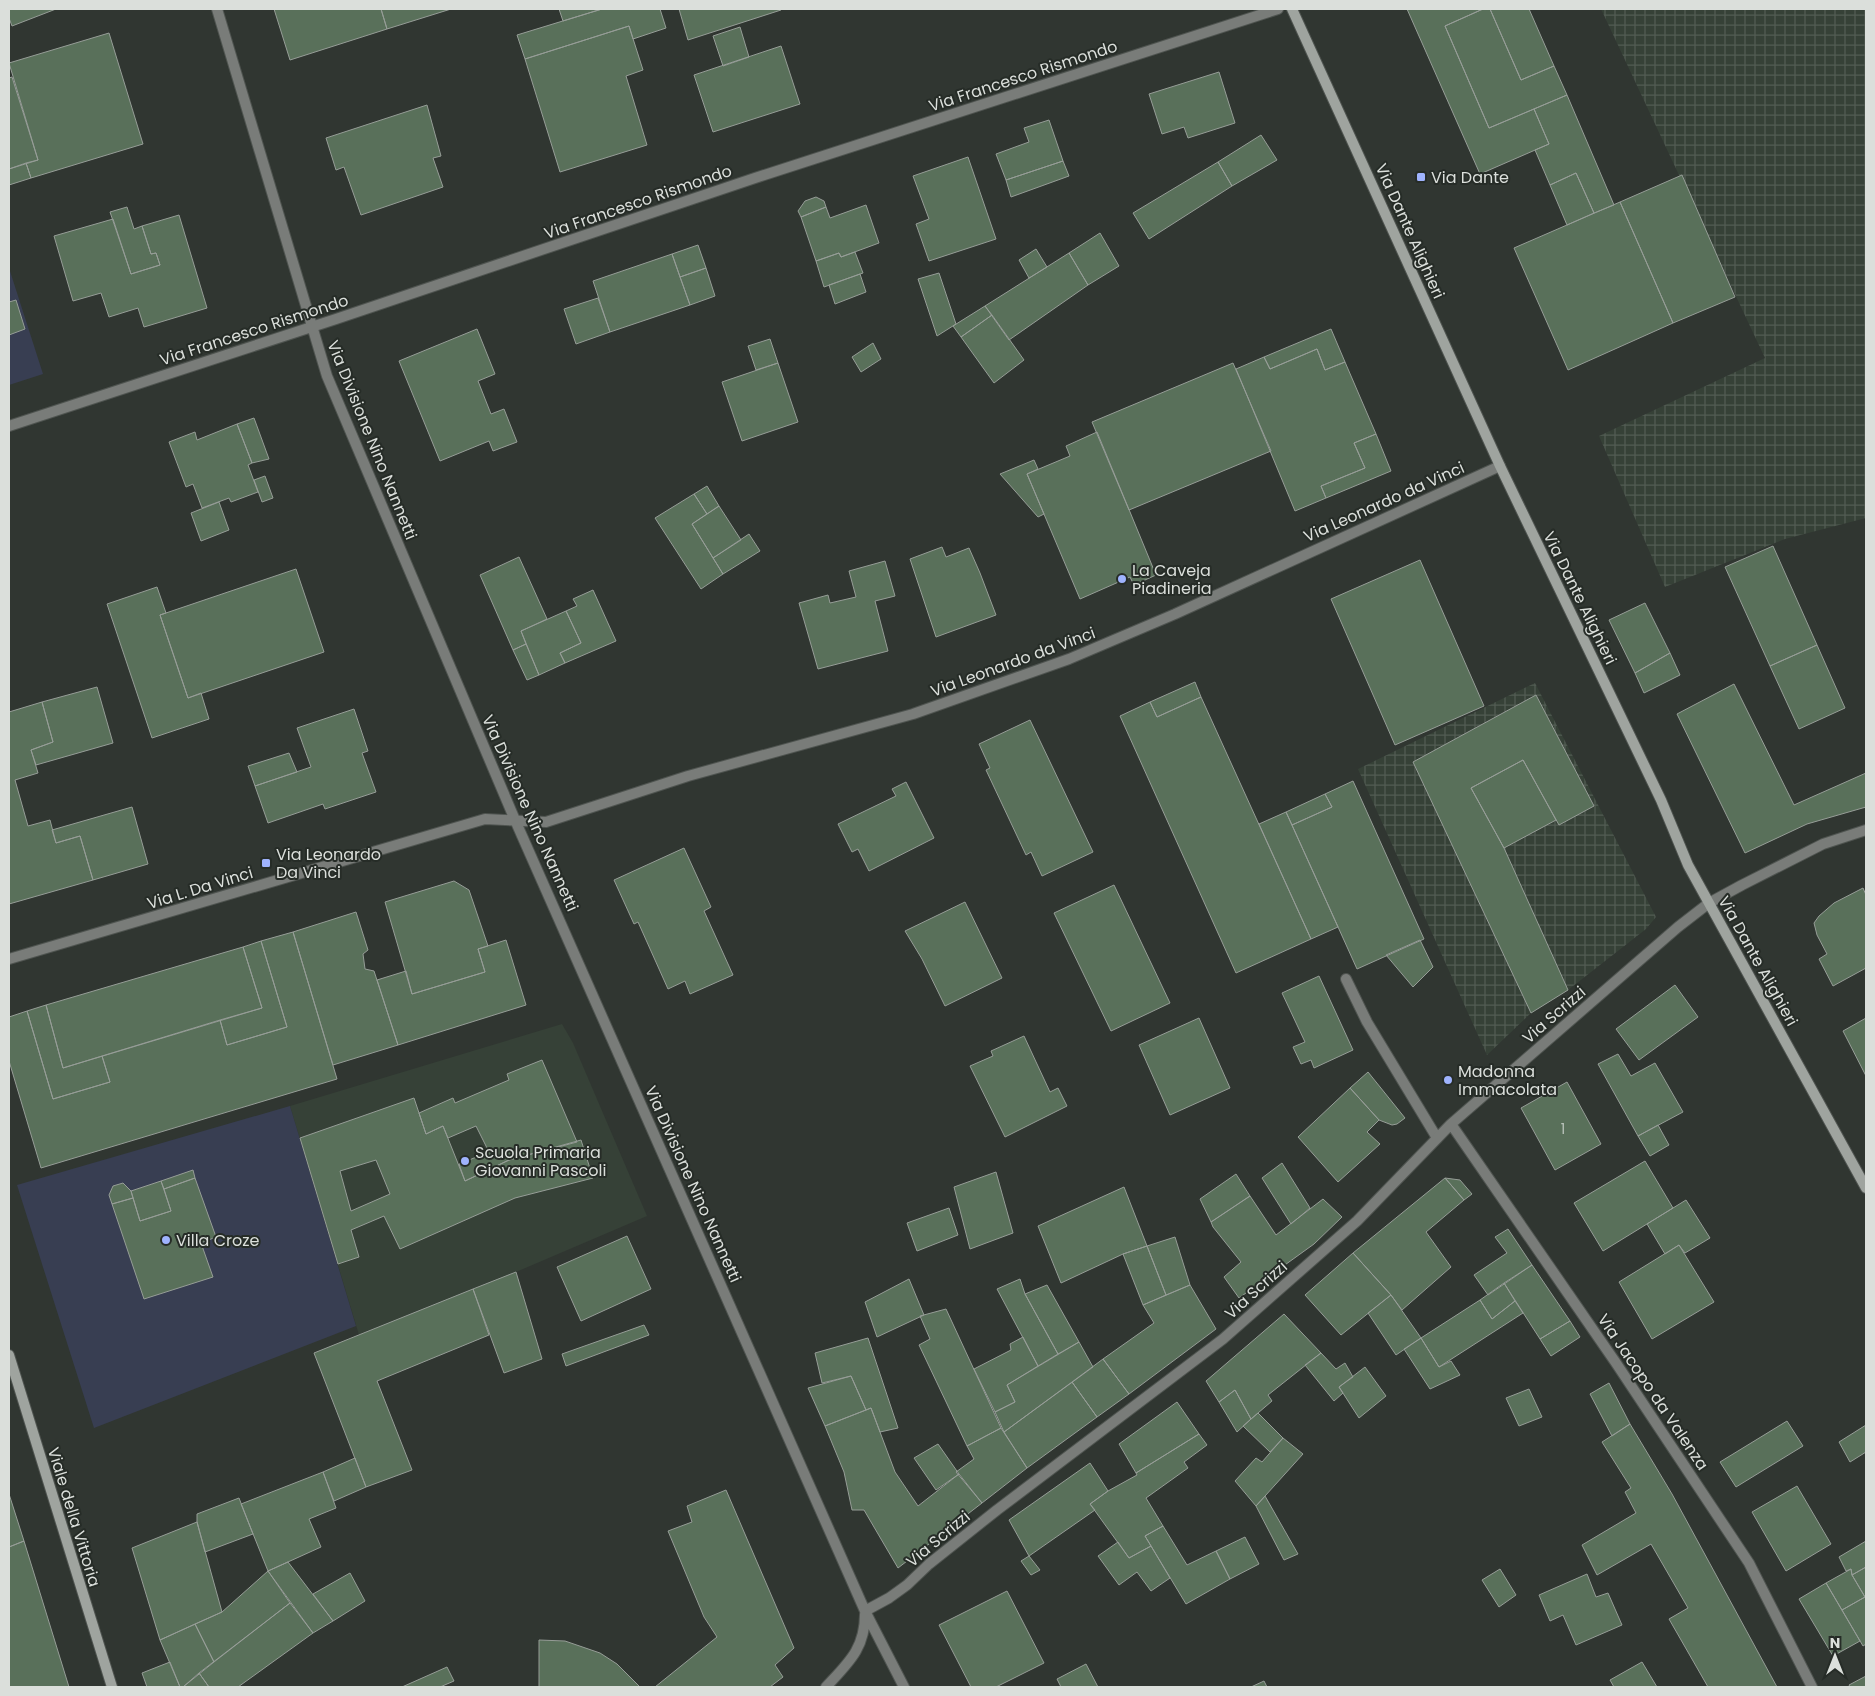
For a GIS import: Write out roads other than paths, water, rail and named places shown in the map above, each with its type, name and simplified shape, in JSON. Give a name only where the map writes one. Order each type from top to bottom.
[{"type":"main road","name":"Via Dante Alighieri","points":[[1292,9],[1500,466],[1661,800],[1688,865],[1866,1188]]},
{"type":"main road","name":"Viale della Vittoria","points":[[9,1355],[112,1687]]},
{"type":"street","name":"Via Divisione Nino Nannetti","points":[[217,9],[327,376],[515,820],[865,1611],[904,1687]]},
{"type":"street","name":"Via Francesco Rismondo","points":[[9,426],[764,175],[1278,9]]},
{"type":"street","name":"Via Leonardo da Vinci","points":[[515,820],[546,822],[688,776],[913,714],[1069,659],[1175,614],[1500,466]]},
{"type":"street","name":"Via L. Da Vinci","points":[[9,959],[484,819],[515,820]]},
{"type":"street","name":"Via Scrizzi","points":[[865,1611],[889,1598],[997,1510],[1224,1339],[1357,1221],[1451,1124],[1709,902],[1823,844],[1866,830]]},
{"type":"street","points":[[1346,979],[1367,1022],[1437,1138]]},
{"type":"street","name":"Via Jacopo da Valenza","points":[[1451,1124],[1616,1363],[1749,1563],[1812,1687]]},
{"type":"street","points":[[826,1687],[844,1669],[862,1641],[865,1627],[865,1611]]},
{"type":"place","name":"Via Dante","points":[[1421,177]]},
{"type":"place","name":"La Caveja Piadineria","points":[[1122,579]]},
{"type":"place","name":"Via Leonardo Da Vinci","points":[[266,863]]},
{"type":"place","name":"Madonna Immacolata","points":[[1448,1080]]},
{"type":"place","name":"Scuola Primaria Giovanni Pascoli","points":[[465,1161]]},
{"type":"place","name":"Villa Croze","points":[[166,1240]]}]
